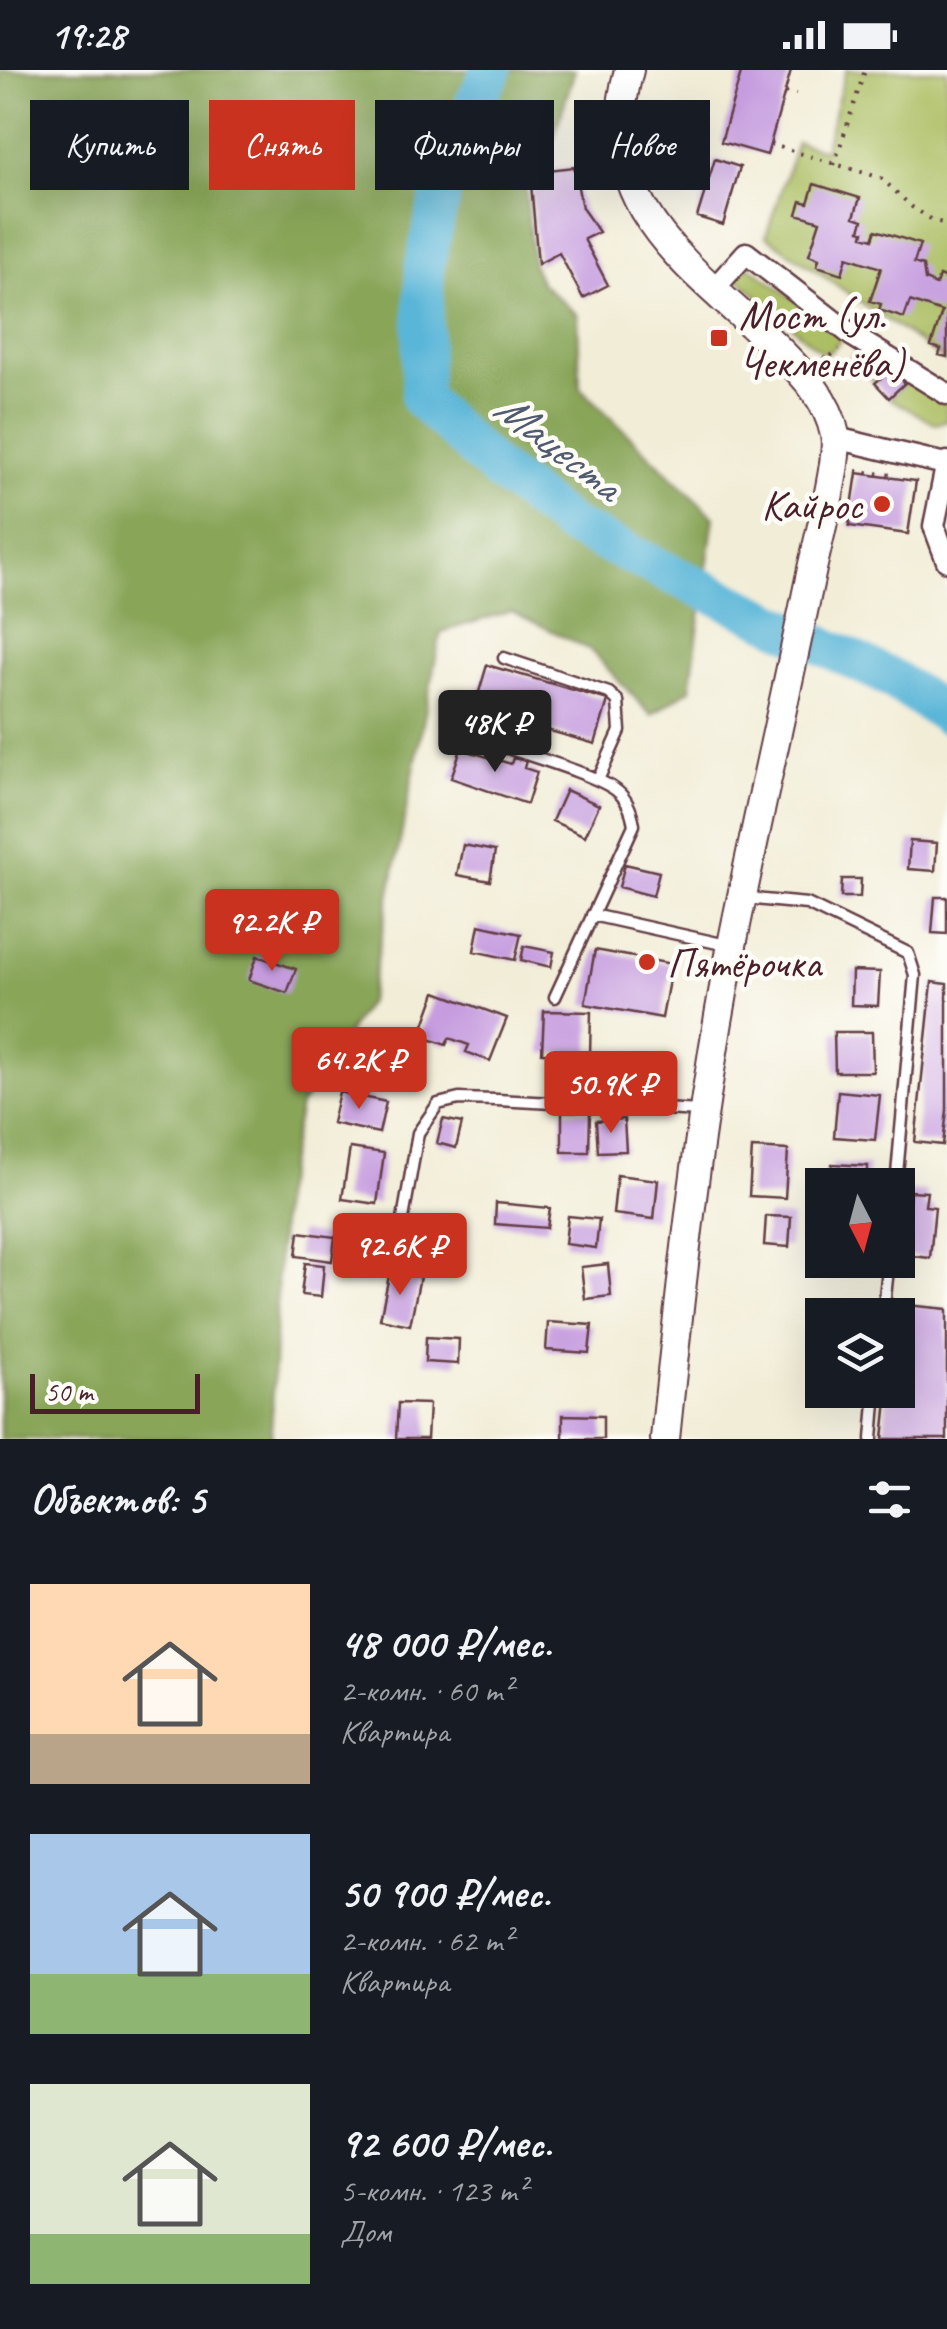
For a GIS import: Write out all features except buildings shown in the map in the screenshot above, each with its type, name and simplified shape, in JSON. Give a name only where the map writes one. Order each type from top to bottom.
[{"type":"street","points":[[629,70],[620,104],[620,142],[642,212],[713,290],[807,378],[822,400],[836,438],[823,519],[732,946],[680,1290],[665,1439]]},
{"type":"street","points":[[713,290],[746,252],[853,336],[947,394]]},
{"type":"street","points":[[836,438],[946,463],[934,526],[947,561]]},
{"type":"lane","points":[[504,658],[610,693],[618,701],[620,731],[598,780]]},
{"type":"lane","points":[[484,740],[616,790],[628,804],[634,825],[554,997]]},
{"type":"lane","points":[[743,898],[807,904],[908,953],[915,975],[898,1168]]},
{"type":"lane","points":[[592,915],[732,946]]},
{"type":"lane","points":[[400,1236],[418,1134],[438,1104],[459,1100],[706,1111]]},
{"type":"lane","points":[[872,1439],[875,1408]]},
{"type":"path","points":[[834,165],[866,70]]},
{"type":"path","points":[[785,92],[796,94]]},
{"type":"path","points":[[770,144],[882,178],[912,207],[947,224]]},
{"type":"path","points":[[852,470],[900,476]]},
{"type":"green space","points":[[0,70],[575,70],[554,137],[554,100],[375,100],[375,190],[526,190],[533,266],[541,283],[578,315],[580,388],[714,517],[690,689],[651,715],[589,649],[511,611],[441,632],[369,1000],[300,1106],[281,1199],[271,1439],[0,1439]]},
{"type":"green space","points":[[846,70],[947,70],[947,362],[766,236],[797,142],[824,150]]},
{"type":"green space","points":[[743,265],[844,336],[830,352],[821,352],[736,277]]},
{"type":"green space","points":[[860,350],[892,368],[875,383],[851,358]]},
{"type":"green space","points":[[892,368],[947,399],[947,421],[935,424],[889,398],[905,383]]},
{"type":"waterway","name":"Мацеста","points":[[492,70],[450,151],[425,264],[421,399],[493,467],[570,526],[889,677],[947,715]]},
{"type":"place","name":"Мост (ул. Чекменёва)","points":[[719,338]]},
{"type":"place","name":"Кайрос","points":[[882,504]]},
{"type":"place","name":"Пятёрочка","points":[[647,962]]}]
